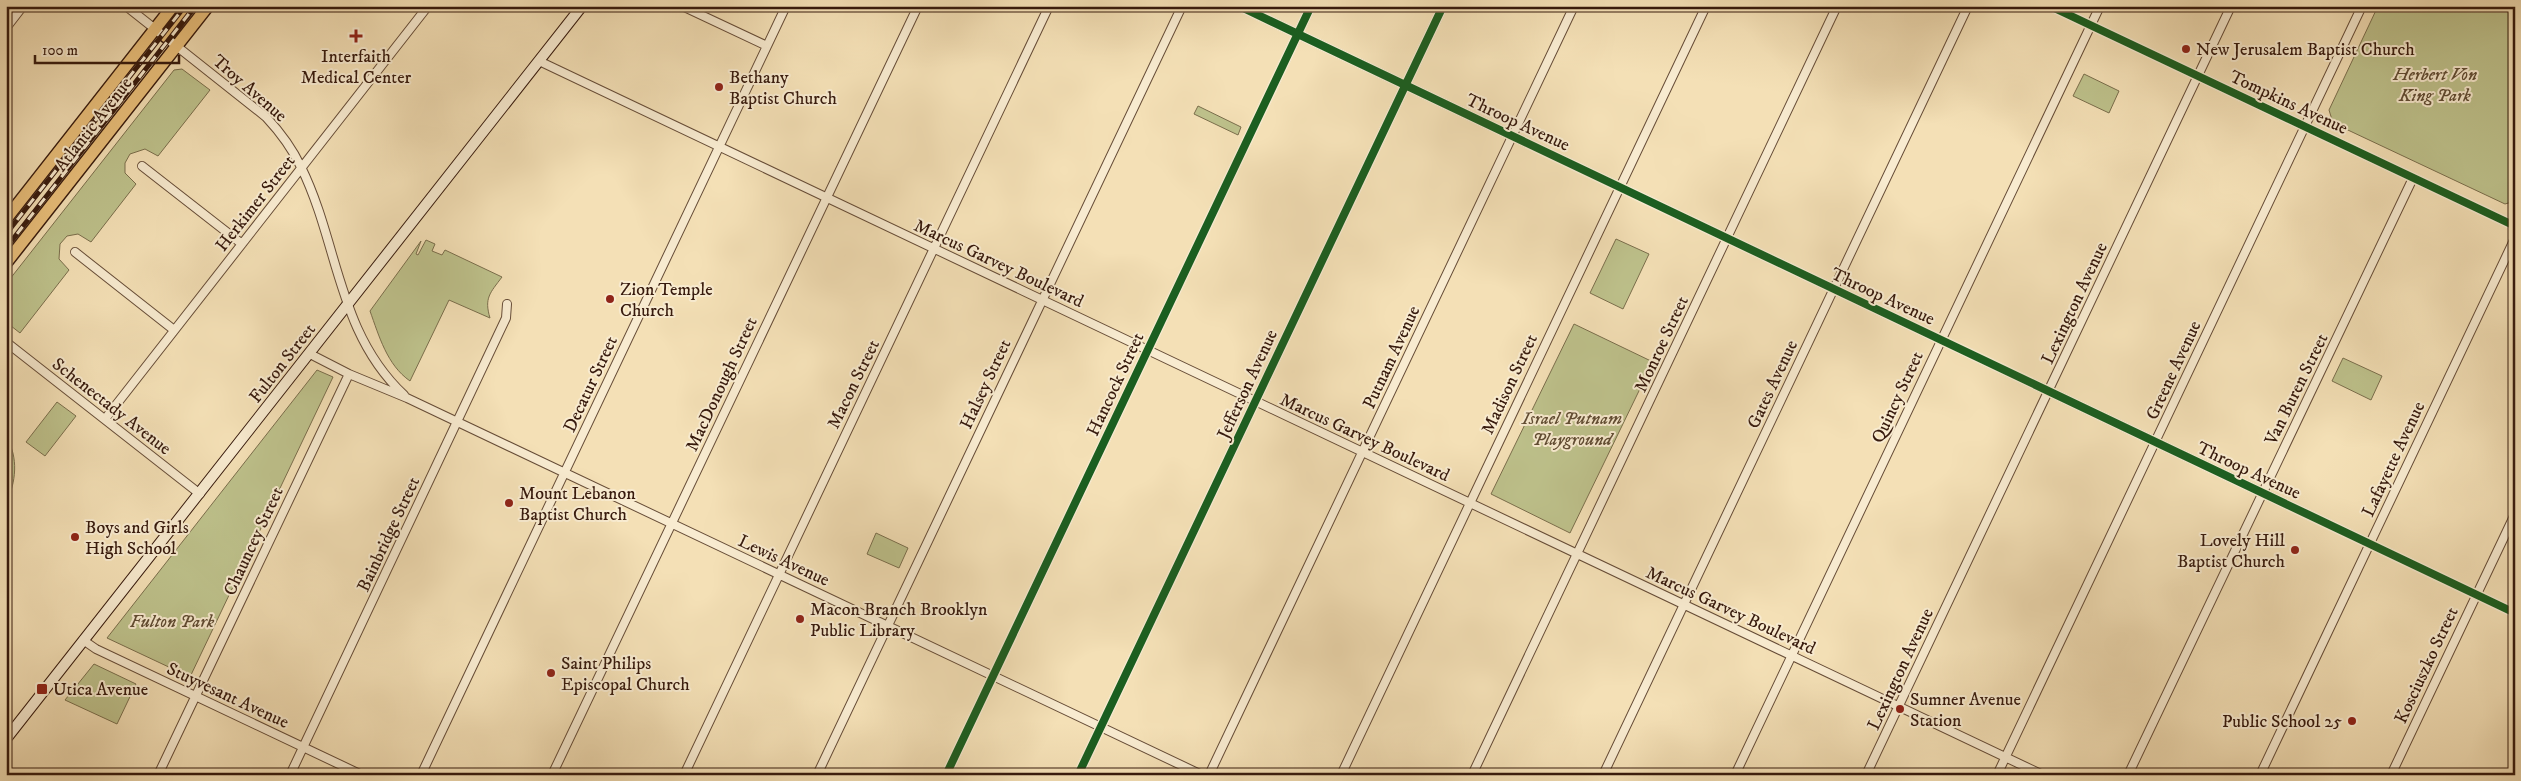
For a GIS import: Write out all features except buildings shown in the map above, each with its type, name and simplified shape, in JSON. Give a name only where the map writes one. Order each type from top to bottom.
[{"type":"main road","name":"Atlantic Avenue","points":[[6,219],[173,6]]},
{"type":"main road","points":[[166,37],[190,6]]},
{"type":"main road","points":[[194,25],[200,6]]},
{"type":"main road","name":"Atlantic Avenue","points":[[6,263],[208,6]]},
{"type":"main road","name":"Fulton Street","points":[[6,739],[582,6]]},
{"type":"street","points":[[6,28],[23,6]]},
{"type":"street","name":"Troy Avenue","points":[[126,6],[266,117],[282,135],[302,168],[349,304]]},
{"type":"street","name":"Herkimer Street","points":[[105,419],[428,6]]},
{"type":"street","points":[[682,6],[767,46]]},
{"type":"street","name":"Decatur Street","points":[[421,775],[786,6]]},
{"type":"street","name":"MacDonough Street","points":[[552,775],[918,6]]},
{"type":"street","name":"Macon Street","points":[[684,775],[1049,6]]},
{"type":"street","name":"Halsey Street","points":[[816,775],[1182,6]]},
{"type":"street","name":"Throop Avenue","points":[[1239,6],[2515,613]]},
{"type":"street","name":"Hancock Street","points":[[946,775],[1311,6]]},
{"type":"street","name":"Jefferson Avenue","points":[[1078,775],[1443,6]]},
{"type":"street","name":"Putnam Avenue","points":[[1209,775],[1574,6]]},
{"type":"street","name":"Madison Street","points":[[1341,775],[1706,6]]},
{"type":"street","name":"Monroe Street","points":[[1472,775],[1837,6]]},
{"type":"street","name":"Gates Avenue","points":[[1603,775],[1968,6]]},
{"type":"street","name":"Tompkins Avenue","points":[[2050,6],[2515,226]]},
{"type":"street","name":"Quincy Street","points":[[1735,775],[2100,6]]},
{"type":"street","name":"Lexington Avenue","points":[[1866,775],[2231,6]]},
{"type":"street","name":"Greene Avenue","points":[[1997,775],[2362,6]]},
{"type":"street","name":"Marcus Garvey Boulevard","points":[[539,61],[2042,775]]},
{"type":"street","points":[[142,166],[242,244]]},
{"type":"street","name":"Van Buren Street","points":[[2128,775],[2413,178]]},
{"type":"street","name":"Lafayette Avenue","points":[[2260,775],[2515,238]]},
{"type":"street","points":[[75,252],[174,330]]},
{"type":"street","name":"Lewis Avenue","points":[[349,304],[360,336],[370,355],[382,372],[407,398]]},
{"type":"street","name":"Bainbridge Street","points":[[290,775],[506,318],[507,304]]},
{"type":"street","name":"Schenectady Avenue","points":[[6,342],[200,494]]},
{"type":"street","name":"Lewis Avenue","points":[[310,354],[348,374],[407,398],[1202,775]]},
{"type":"street","name":"Chauncey Street","points":[[158,775],[348,374]]},
{"type":"street","name":"Kosciuszko Street","points":[[2391,775],[2515,514]]},
{"type":"street","name":"Stuyvesant Avenue","points":[[83,640],[362,775]]},
{"type":"green space","name":"Herbert Von King Park","points":[[2378,6],[2515,6],[2515,201],[2505,204],[2333,123],[2329,110]]},
{"type":"green space","points":[[182,69],[210,90],[158,156],[145,149],[130,154],[125,163],[125,173],[136,184],[91,242],[78,234],[67,236],[60,244],[59,259],[69,270],[20,333],[6,322],[6,284],[174,70]]},
{"type":"green space","points":[[2084,74],[2119,91],[2109,113],[2073,96]]},
{"type":"green space","points":[[1198,106],[1241,127],[1238,135],[1194,114]]},
{"type":"green space","points":[[1616,239],[1649,254],[1623,309],[1590,293]]},
{"type":"green space","points":[[426,240],[435,244],[432,251],[442,255],[445,250],[502,277],[489,296],[488,311],[490,318],[449,300],[410,381],[395,367],[385,349],[370,311],[421,241],[416,254],[418,255]]},
{"type":"green space","name":"Israel Putnam Playground","points":[[1574,324],[1653,362],[1570,533],[1491,494]]},
{"type":"green space","points":[[2343,358],[2382,376],[2371,400],[2332,381]]},
{"type":"green space","name":"Fulton Park","points":[[317,370],[333,377],[190,677],[107,638]]},
{"type":"green space","points":[[57,402],[76,416],[45,456],[26,442]]},
{"type":"green space","points":[[6,437],[13,453],[15,470],[12,487],[6,503]]},
{"type":"green space","points":[[876,533],[908,548],[899,568],[867,554]]},
{"type":"green space","points":[[94,664],[136,684],[117,724],[65,700]]},
{"type":"railway","points":[[6,234],[185,6]]},
{"type":"railway","points":[[6,248],[195,6]]},
{"type":"cycle path","points":[[1239,6],[2515,613]]},
{"type":"cycle path","points":[[946,775],[1311,6]]},
{"type":"cycle path","points":[[1078,775],[1443,6]]},
{"type":"cycle path","points":[[2050,6],[2515,226]]},
{"type":"place","name":"Interfaith Medical Center","points":[[356,36]]},
{"type":"place","name":"New Jerusalem Baptist Church","points":[[2186,49]]},
{"type":"place","name":"Bethany Baptist Church","points":[[719,87]]},
{"type":"place","name":"Zion Temple Church","points":[[610,299]]},
{"type":"place","name":"Mount Lebanon Baptist Church","points":[[509,503]]},
{"type":"place","name":"Boys and Girls High School","points":[[75,537]]},
{"type":"place","name":"Lovely Hill Baptist Church","points":[[2295,550]]},
{"type":"place","name":"Macon Branch Brooklyn Public Library","points":[[800,619]]},
{"type":"place","name":"Saint Philips Episcopal Church","points":[[551,673]]},
{"type":"place","name":"Utica Avenue","points":[[42,689]]},
{"type":"place","name":"Sumner Avenue Station","points":[[1900,709]]},
{"type":"place","name":"Public School 25","points":[[2352,721]]}]
